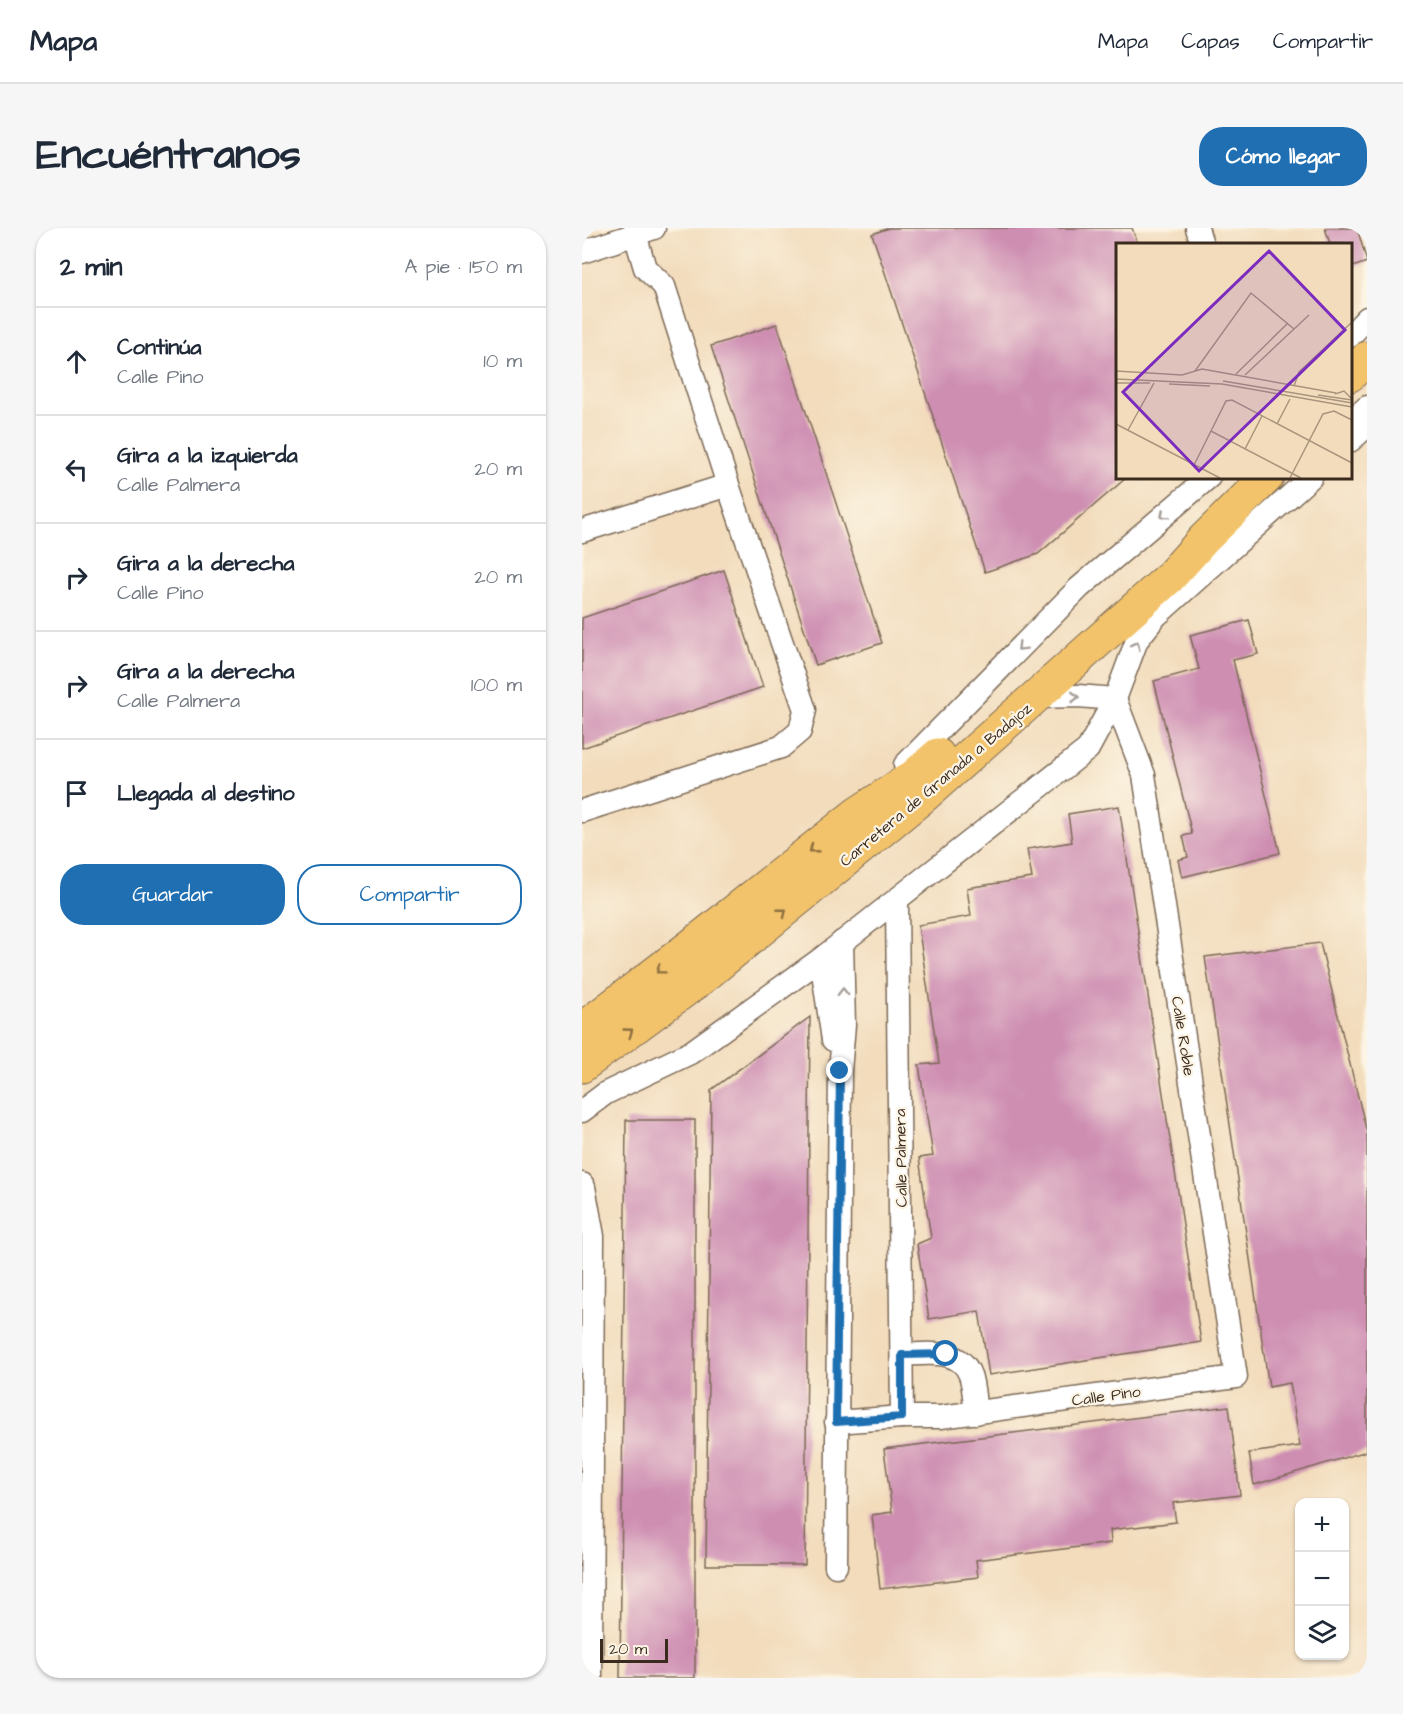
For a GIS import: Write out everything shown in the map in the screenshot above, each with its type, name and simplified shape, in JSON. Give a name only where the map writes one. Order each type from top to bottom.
[{"type":"highway","points":[[1352,373],[1367,358]]},
{"type":"highway","points":[[1352,393],[1367,379]]},
{"type":"highway","name":"Carretera de Granada a Badajoz","points":[[582,1029],[858,813],[914,776],[1102,612],[1242,478]]},
{"type":"highway","name":"Carretera de Granada a Badajoz","points":[[582,1066],[704,977],[925,795],[1169,578],[1204,539],[1266,478]]},
{"type":"street","points":[[1197,228],[1202,243]]},
{"type":"street","points":[[582,252],[644,231],[645,268],[664,286],[728,485],[805,710],[800,731],[781,747],[582,812]]},
{"type":"street","points":[[1352,334],[1367,318]]},
{"type":"street","points":[[1352,420],[1367,407]]},
{"type":"street","points":[[1352,439],[1367,426]]},
{"type":"street","points":[[858,813],[1079,588],[1208,478]]},
{"type":"street","points":[[1169,578],[1211,547],[1288,478]]},
{"type":"street","points":[[582,1111],[606,1093],[690,1053],[897,900],[1088,749],[1114,699],[1137,640],[1156,616],[1310,478]]},
{"type":"street","points":[[582,531],[728,485]]},
{"type":"street","points":[[1036,697],[1078,696],[1114,699]]},
{"type":"street","name":"Calle Roble","points":[[1114,699],[1144,775],[1236,1377]]},
{"type":"street","name":"Calle Palmera","points":[[897,900],[902,1417]]},
{"type":"street","points":[[836,1566],[840,1071],[844,1025],[842,942]]},
{"type":"street","points":[[821,958],[830,1028],[840,1071]]},
{"type":"street","points":[[582,1184],[593,1236],[591,1678]]},
{"type":"street","points":[[902,1355],[946,1354],[960,1362],[969,1373],[976,1413]]},
{"type":"street","name":"Calle Pino","points":[[836,1422],[902,1417],[941,1417],[1236,1377]]},
{"type":"building","points":[[889,228],[1132,228],[1138,243],[1116,243],[1116,478],[1126,478],[1038,554],[985,572],[872,234]]},
{"type":"building","points":[[1325,228],[1357,228],[1367,262],[1352,267],[1352,243],[1330,243]]},
{"type":"building","points":[[777,324],[882,643],[816,665],[711,346]]},
{"type":"building","points":[[724,570],[763,687],[582,748],[582,618]]},
{"type":"building","points":[[1249,620],[1258,654],[1233,660],[1280,853],[1182,877],[1178,860],[1188,857],[1183,836],[1192,834],[1154,681],[1199,669],[1190,635]]},
{"type":"building","points":[[1119,806],[1201,1342],[989,1375],[979,1311],[929,1319],[917,1244],[931,1238],[919,1158],[933,1156],[919,1065],[939,1063],[918,925],[971,916],[967,888],[1032,878],[1027,849],[1072,842],[1068,814]]},
{"type":"building","points":[[1320,943],[1367,1133],[1367,1451],[1254,1485],[1249,1453],[1300,1446],[1290,1383],[1269,1387],[1205,957]]},
{"type":"building","points":[[810,1017],[805,1565],[706,1565],[711,1090]]},
{"type":"building","points":[[626,1120],[695,1120],[695,1678],[620,1678]]},
{"type":"building","points":[[1229,1406],[1240,1495],[1173,1503],[1176,1522],[1110,1530],[1111,1543],[976,1560],[978,1577],[880,1589],[872,1515],[892,1512],[884,1449]]},
{"type":"route","points":[[840,1071],[836,1422],[902,1417],[902,1355],[946,1354]]}]
